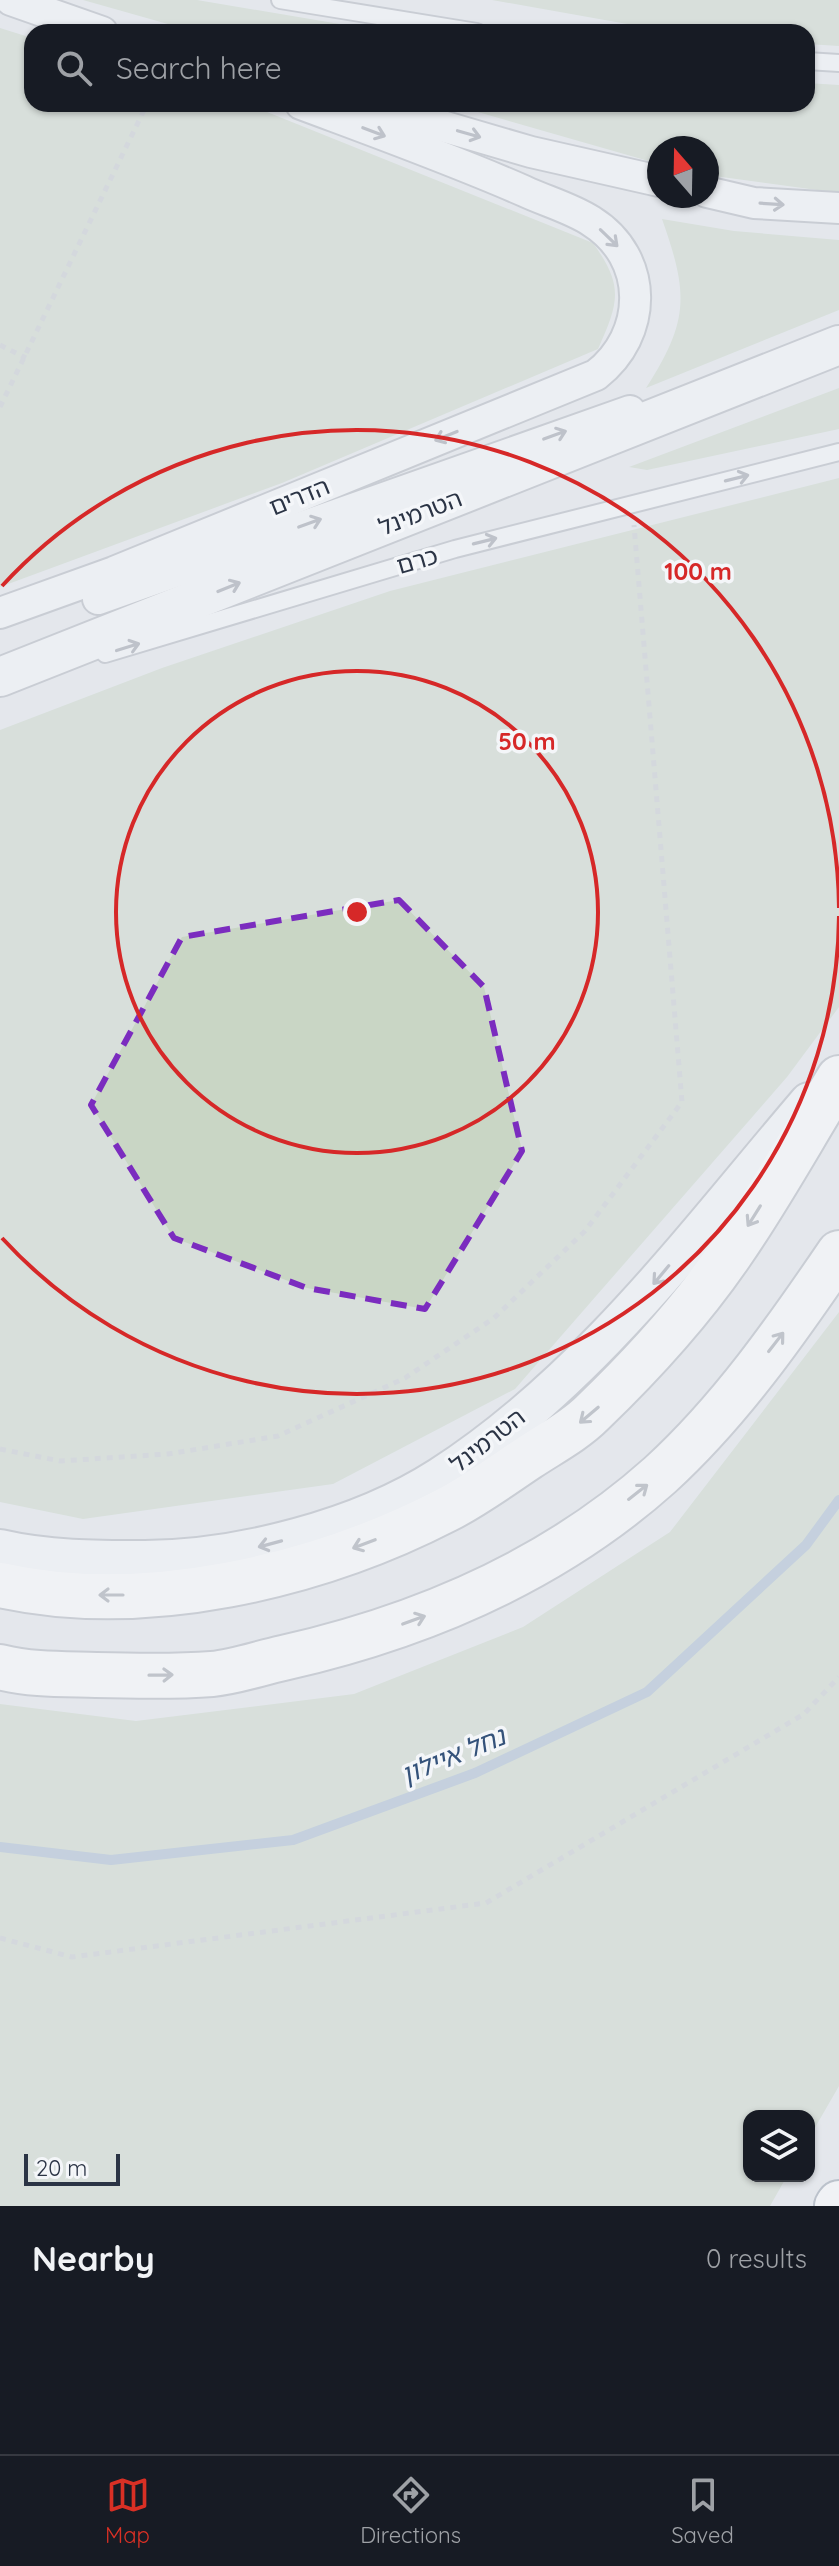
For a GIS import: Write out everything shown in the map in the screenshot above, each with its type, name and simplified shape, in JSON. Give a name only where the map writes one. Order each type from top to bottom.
[{"type":"main road","points":[[0,1585],[25,1591],[101,1595],[191,1593],[280,1572],[363,1545],[446,1510],[590,1416],[650,1352],[731,1254],[839,1078]]},
{"type":"main road","points":[[0,1667],[20,1672],[95,1675],[213,1674],[324,1649],[413,1622],[498,1586],[583,1534],[660,1475],[728,1404],[839,1253]]},
{"type":"street","points":[[11,0],[79,24]]},
{"type":"street","name":"הדרים","points":[[0,613],[114,572],[596,375],[617,359],[630,335],[637,299],[633,276],[621,250],[592,221],[495,178],[322,112]]},
{"type":"street","points":[[394,112],[531,152],[647,178]]},
{"type":"street","points":[[719,195],[754,203],[839,208]]},
{"type":"street","name":"הטרמינל","points":[[0,677],[499,481],[789,362],[839,345]]},
{"type":"street","points":[[0,634],[578,427],[789,362]]},
{"type":"street","name":"הטרמינל","points":[[0,1549],[27,1555],[97,1560],[184,1560],[266,1546],[363,1515],[438,1478],[508,1427],[631,1310],[839,1066]]},
{"type":"lane","points":[[280,0],[428,24]]},
{"type":"lane","points":[[815,62],[839,63]]},
{"type":"lane","name":"כרם","points":[[0,687],[455,549],[839,452]]},
{"type":"path","points":[[0,407],[143,112]]},
{"type":"path","points":[[0,345],[26,358]]},
{"type":"path","points":[[0,1449],[60,1461],[168,1454],[278,1436],[405,1378],[494,1318],[585,1231],[682,1102],[632,504]]},
{"type":"path","points":[[0,1938],[72,1957],[486,1903],[804,1714],[839,1677]]},
{"type":"highlighted area","points":[[399,900],[484,987],[522,1151],[425,1309],[307,1288],[174,1238],[91,1105],[182,937]]},
{"type":"green space","points":[[83,0],[197,0],[340,24],[168,24]]},
{"type":"green space","points":[[492,0],[839,0],[839,46],[815,44],[815,24],[627,24]]},
{"type":"green space","points":[[0,28],[24,36],[24,112],[267,112],[593,243],[610,271],[614,283],[614,306],[598,349],[282,483],[0,587]]},
{"type":"green space","points":[[815,84],[839,85],[839,193],[719,177],[719,136],[647,136],[647,161],[478,112],[815,112]]},
{"type":"green space","points":[[662,219],[734,231],[839,240],[839,310],[646,388],[671,343],[680,306],[677,267]]},
{"type":"green space","points":[[839,388],[839,429],[647,470],[629,467]]},
{"type":"green space","points":[[839,478],[839,1007],[787,1077],[515,1389],[333,1484],[83,1519],[0,1502],[0,730],[162,668],[390,591]]},
{"type":"green space","points":[[839,1312],[839,2086],[815,2128],[815,2110],[743,2110],[743,2182],[784,2182],[770,2206],[0,2206],[0,1704],[136,1721],[354,1694],[523,1627],[670,1532]]},
{"type":"waterway","name":"נחל איילון","points":[[0,1847],[111,1860],[293,1840],[475,1773],[647,1692],[806,1545],[839,1500]]}]
